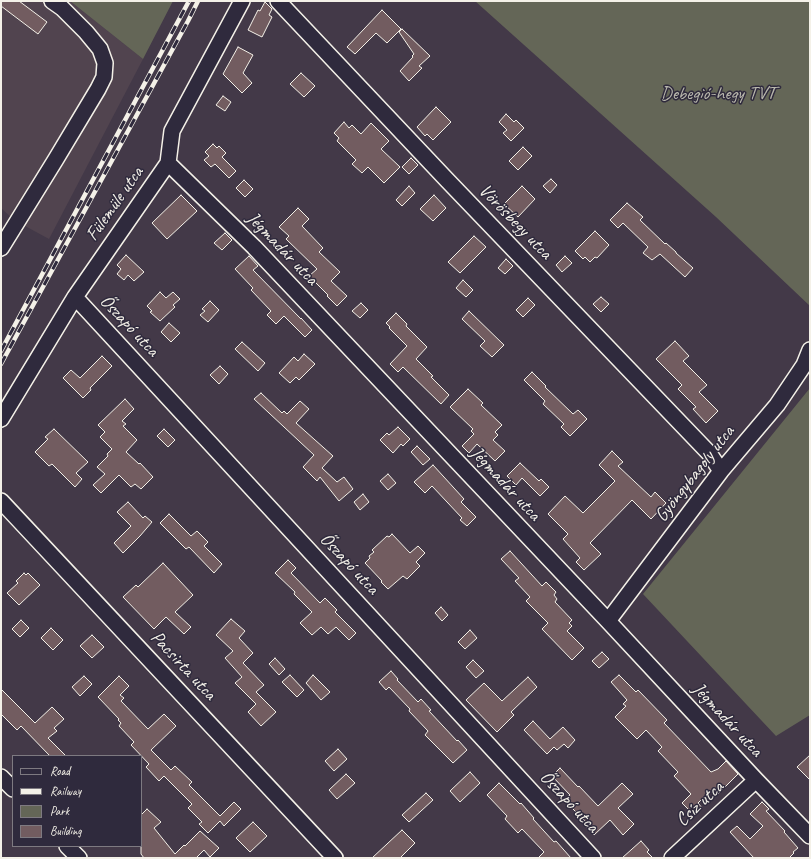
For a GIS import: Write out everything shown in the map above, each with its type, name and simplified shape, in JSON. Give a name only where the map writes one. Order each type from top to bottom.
[{"type":"street","points":[[1,248],[104,77],[106,63],[100,49],[86,32],[62,8],[52,1]]},
{"type":"street","name":"Fülemüle utca","points":[[1,419],[75,298],[168,163],[172,131],[242,1]]},
{"type":"street","name":"Vörösbegy utca","points":[[278,1],[709,454],[722,471]]},
{"type":"street","name":"Jégmadár utca","points":[[168,163],[254,247],[810,836]]},
{"type":"street","name":"Őszapó utca","points":[[75,298],[593,858]]},
{"type":"street","name":"Gyöngybagoly utca","points":[[608,621],[722,471],[777,405],[804,365],[810,350]]},
{"type":"street","name":"Pacsirta utca","points":[[1,501],[335,858]]},
{"type":"street","points":[[1,777],[12,788]]},
{"type":"street","name":"Csíz utca","points":[[672,858],[756,780]]},
{"type":"street","points":[[68,847],[79,858]]},
{"type":"shaded area","points":[[1,1],[70,1],[143,59],[49,239],[14,220],[1,208]]},
{"type":"green space","points":[[70,1],[173,1],[143,59]]},
{"type":"green space","name":"Debegió-hegy TVT","points":[[475,1],[810,1],[810,306],[716,217]]},
{"type":"green space","points":[[810,388],[810,715],[776,736],[643,594]]},
{"type":"building","points":[[1,1],[19,1],[47,22],[38,34],[1,6]]},
{"type":"building","points":[[265,2],[272,9],[269,15],[272,17],[262,37],[248,30],[258,10],[260,11]]},
{"type":"building","points":[[382,10],[401,29],[387,43],[376,33],[355,54],[347,47]]},
{"type":"building","points":[[402,29],[430,56],[419,66],[422,68],[409,81],[400,71],[414,54],[399,32]]},
{"type":"building","points":[[238,47],[253,55],[243,73],[252,83],[242,93],[223,74]]},
{"type":"building","points":[[301,73],[315,86],[304,97],[290,84]]},
{"type":"building","points":[[223,96],[231,102],[225,111],[216,105]]},
{"type":"building","points":[[436,107],[451,122],[433,140],[427,134],[425,136],[417,127]]},
{"type":"building","points":[[506,114],[514,122],[516,120],[524,128],[511,141],[503,133],[507,130],[499,122]]},
{"type":"building","points":[[344,122],[349,128],[352,125],[361,134],[371,123],[389,141],[381,149],[400,167],[384,183],[368,167],[362,173],[352,164],[356,160],[337,141],[339,138],[334,133]]},
{"type":"building","points":[[213,144],[217,148],[219,146],[226,153],[222,157],[236,171],[229,178],[215,164],[211,167],[204,160],[209,156],[205,152]]},
{"type":"building","points":[[523,147],[532,156],[518,170],[509,161]]},
{"type":"building","points":[[411,158],[418,165],[409,174],[402,167]]},
{"type":"building","points":[[551,179],[557,185],[550,193],[543,186]]},
{"type":"building","points":[[244,180],[253,189],[245,197],[236,188]]},
{"type":"building","points":[[409,186],[415,193],[402,206],[396,200]]},
{"type":"building","points":[[522,186],[535,199],[518,217],[504,204]]},
{"type":"building","points":[[181,195],[197,211],[167,239],[152,223]]},
{"type":"building","points":[[434,195],[446,208],[433,221],[420,209]]},
{"type":"building","points":[[627,203],[643,217],[640,220],[693,268],[685,277],[660,254],[652,260],[643,253],[648,247],[623,223],[618,228],[610,220]]},
{"type":"building","points":[[298,208],[309,219],[302,226],[323,248],[319,252],[340,272],[331,281],[347,296],[337,306],[309,276],[317,269],[286,239],[289,236],[279,227]]},
{"type":"building","points":[[595,231],[609,245],[597,258],[595,257],[590,262],[585,257],[583,259],[575,251]]},
{"type":"building","points":[[225,233],[232,240],[222,250],[214,243]]},
{"type":"building","points":[[474,236],[486,247],[460,273],[448,262]]},
{"type":"building","points":[[126,255],[144,272],[134,281],[128,275],[124,280],[117,274],[121,269],[117,265]]},
{"type":"building","points":[[249,256],[258,266],[253,270],[312,330],[305,337],[284,316],[276,324],[267,315],[271,311],[251,290],[253,288],[235,269]]},
{"type":"building","points":[[565,256],[572,263],[562,272],[556,265]]},
{"type":"building","points":[[506,259],[513,266],[505,274],[498,268]]},
{"type":"building","points":[[463,280],[473,290],[466,297],[456,288]]},
{"type":"building","points":[[160,292],[166,298],[173,292],[180,299],[173,305],[175,307],[160,321],[150,312],[152,311],[147,306]]},
{"type":"building","points":[[601,297],[609,304],[601,312],[593,304]]},
{"type":"building","points":[[528,298],[535,305],[523,317],[516,310]]},
{"type":"building","points":[[210,301],[219,310],[208,322],[200,315],[205,311],[202,309]]},
{"type":"building","points":[[361,303],[368,310],[360,318],[352,311]]},
{"type":"building","points":[[469,311],[504,345],[492,357],[480,346],[485,341],[462,319]]},
{"type":"building","points":[[396,313],[407,324],[406,326],[427,347],[416,359],[449,395],[441,404],[403,367],[398,372],[390,364],[407,346],[386,323]]},
{"type":"building","points":[[169,323],[180,333],[171,342],[161,332]]},
{"type":"building","points":[[675,341],[689,356],[683,361],[707,385],[699,392],[718,411],[706,423],[693,409],[696,407],[678,389],[682,385],[656,359]]},
{"type":"building","points":[[242,342],[265,363],[258,371],[235,349]]},
{"type":"building","points":[[304,354],[315,364],[299,380],[296,377],[290,383],[279,373],[294,357],[298,361]]},
{"type":"building","points":[[102,356],[112,366],[90,388],[91,390],[83,398],[63,378],[71,370],[80,378]]},
{"type":"building","points":[[220,366],[228,374],[219,384],[210,375]]},
{"type":"building","points":[[532,372],[573,414],[578,410],[587,419],[570,436],[561,427],[564,424],[543,404],[545,401],[524,380]]},
{"type":"building","points":[[468,389],[483,403],[481,405],[502,425],[495,432],[498,435],[493,440],[505,451],[495,461],[477,444],[469,453],[462,446],[474,434],[471,431],[473,429],[450,407]]},
{"type":"building","points":[[261,393],[282,413],[284,411],[287,414],[300,401],[309,409],[296,423],[333,456],[322,468],[337,482],[344,477],[353,489],[339,501],[320,477],[317,481],[303,467],[314,455],[254,399]]},
{"type":"building","points":[[125,399],[134,409],[122,421],[126,424],[123,426],[137,440],[126,452],[139,464],[140,463],[153,477],[141,489],[135,484],[131,487],[119,475],[101,493],[93,485],[105,474],[97,467],[108,456],[107,454],[112,449],[100,437],[105,432],[98,425]]},
{"type":"building","points":[[398,427],[410,439],[403,446],[401,444],[393,453],[380,440],[387,433],[389,435]]},
{"type":"building","points":[[54,429],[88,462],[76,473],[82,479],[75,487],[52,464],[49,466],[35,452],[48,439],[45,437]]},
{"type":"building","points":[[164,429],[175,440],[168,447],[157,436]]},
{"type":"building","points":[[417,446],[430,459],[423,465],[411,452]]},
{"type":"building","points":[[612,451],[623,462],[618,466],[651,497],[655,492],[666,503],[651,519],[632,500],[590,543],[601,554],[584,570],[576,562],[580,558],[563,539],[568,534],[548,514],[565,496],[583,513],[615,481],[599,465]]},
{"type":"building","points":[[520,463],[539,481],[541,479],[549,487],[540,496],[522,478],[516,485],[507,476]]},
{"type":"building","points":[[433,465],[464,499],[461,502],[476,517],[467,526],[460,520],[462,518],[432,486],[425,493],[414,482]]},
{"type":"building","points":[[388,474],[396,483],[388,490],[380,481]]},
{"type":"building","points":[[363,494],[369,502],[360,510],[354,502]]},
{"type":"building","points":[[128,502],[143,518],[145,516],[152,522],[123,553],[114,543],[131,526],[117,512]]},
{"type":"building","points":[[169,514],[191,536],[197,531],[208,542],[204,546],[222,564],[214,573],[189,547],[186,549],[160,523]]},
{"type":"building","points":[[392,534],[410,553],[418,546],[425,553],[416,562],[420,566],[407,579],[403,576],[388,589],[365,563],[370,558],[369,556],[374,552],[372,550],[387,536],[389,537]]},
{"type":"building","points":[[510,551],[542,586],[546,582],[556,592],[554,595],[557,599],[555,602],[572,620],[569,623],[572,626],[567,631],[584,648],[572,660],[542,629],[548,623],[526,601],[530,597],[515,581],[519,578],[501,559]]},
{"type":"building","points":[[288,560],[296,568],[291,573],[320,603],[325,598],[337,610],[335,612],[356,633],[349,640],[336,627],[328,634],[321,627],[312,635],[300,623],[312,612],[294,594],[295,592],[275,573]]},
{"type":"building","points":[[163,563],[193,595],[175,612],[191,627],[184,634],[166,617],[154,629],[123,597],[136,585],[138,587]]},
{"type":"building","points":[[24,573],[26,575],[28,573],[40,585],[19,605],[7,593],[18,583],[16,581]]},
{"type":"building","points":[[441,607],[448,615],[442,621],[435,613]]},
{"type":"building","points":[[231,619],[245,631],[239,638],[253,653],[243,663],[264,685],[256,692],[276,712],[261,726],[248,712],[256,704],[235,683],[242,677],[225,658],[233,651],[216,635]]},
{"type":"building","points":[[21,620],[29,628],[20,637],[12,629]]},
{"type":"building","points":[[51,628],[63,640],[53,650],[41,638]]},
{"type":"building","points":[[470,630],[477,638],[465,649],[458,642]]},
{"type":"building","points":[[92,635],[104,647],[92,658],[80,646]]},
{"type":"building","points":[[602,652],[609,659],[599,668],[592,661]]},
{"type":"building","points":[[275,658],[285,669],[279,675],[269,664]]},
{"type":"building","points":[[473,660],[484,671],[476,678],[466,667]]},
{"type":"building","points":[[391,671],[398,679],[397,680],[418,702],[421,699],[431,710],[429,711],[467,750],[453,763],[425,735],[428,731],[409,711],[410,709],[389,687],[386,690],[379,682]]},
{"type":"building","points":[[290,675],[304,690],[297,697],[282,682]]},
{"type":"building","points":[[313,675],[330,692],[321,700],[306,683]]},
{"type":"building","points":[[619,675],[636,692],[638,690],[667,720],[664,723],[711,772],[718,769],[726,761],[738,774],[716,796],[710,791],[698,803],[702,808],[694,815],[682,803],[691,794],[674,776],[678,772],[658,751],[662,747],[646,730],[637,739],[615,717],[626,706],[623,704],[627,700],[611,682]]},
{"type":"building","points":[[84,676],[92,684],[80,696],[72,687]]},
{"type":"building","points":[[119,676],[129,686],[120,695],[124,698],[121,701],[148,729],[164,714],[176,726],[151,750],[171,770],[175,766],[192,782],[189,785],[220,816],[234,802],[241,809],[224,826],[220,821],[208,833],[199,824],[202,822],[188,808],[192,804],[164,776],[159,781],[146,767],[149,764],[131,745],[134,742],[119,726],[121,723],[118,720],[119,719],[98,697]]},
{"type":"building","points":[[528,677],[537,687],[511,712],[514,715],[497,732],[466,700],[484,683],[502,701]]},
{"type":"building","points":[[1,689],[35,723],[52,707],[64,719],[54,728],[57,731],[48,738],[65,755],[49,755],[21,726],[17,730],[1,714]]},
{"type":"building","points":[[533,721],[550,739],[563,727],[575,740],[568,748],[564,744],[557,750],[554,747],[547,754],[524,730]]},
{"type":"building","points":[[338,749],[347,759],[334,771],[325,761]]},
{"type":"building","points":[[810,755],[810,780],[797,767]]},
{"type":"building","points":[[560,768],[598,806],[622,783],[633,794],[618,808],[634,824],[623,835],[610,820],[594,835],[583,823],[585,821],[564,800],[570,795],[552,776]]},
{"type":"building","points":[[470,772],[480,783],[460,802],[450,791]]},
{"type":"building","points":[[346,774],[355,783],[337,799],[329,790]]},
{"type":"building","points":[[499,783],[520,804],[521,803],[534,818],[533,819],[571,858],[538,858],[544,852],[522,829],[518,833],[505,819],[507,816],[487,795]]},
{"type":"building","points":[[426,793],[433,800],[409,822],[402,815]]},
{"type":"building","points":[[762,802],[769,809],[766,811],[785,831],[784,832],[798,848],[789,858],[754,858],[730,832],[737,826],[750,839],[763,826],[750,814]]},
{"type":"building","points":[[147,809],[161,822],[154,828],[175,854],[200,831],[219,848],[210,857],[204,850],[196,858],[144,858],[141,854],[142,814]]},
{"type":"building","points":[[253,822],[267,836],[250,852],[236,838]]},
{"type":"building","points":[[402,830],[415,843],[400,858],[372,858]]},
{"type":"building","points":[[641,841],[649,850],[647,852],[653,858],[622,858]]},
{"type":"railway","points":[[1,351],[189,1]]},
{"type":"railway","points":[[1,364],[198,1]]}]
